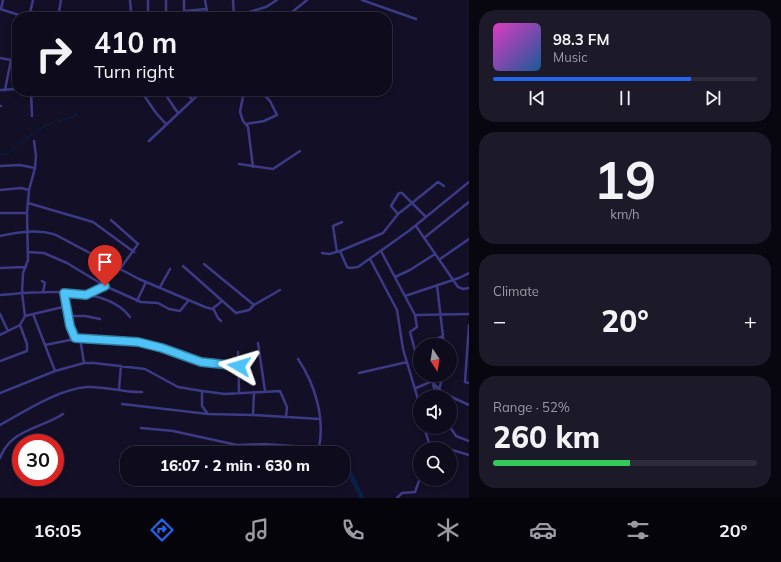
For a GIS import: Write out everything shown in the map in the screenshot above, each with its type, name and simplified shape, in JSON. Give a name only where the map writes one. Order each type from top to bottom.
[{"type":"street","points":[[3,0],[0,9],[12,13]]},
{"type":"street","points":[[30,12],[33,0]]},
{"type":"street","points":[[59,12],[61,0]]},
{"type":"street","points":[[130,0],[130,12]]},
{"type":"street","points":[[148,0],[148,12]]},
{"type":"street","points":[[166,0],[166,12]]},
{"type":"street","points":[[184,0],[185,12]]},
{"type":"street","points":[[204,0],[207,12]]},
{"type":"street","points":[[233,0],[234,12]]},
{"type":"street","points":[[250,12],[266,7],[272,1],[277,0]]},
{"type":"street","points":[[292,12],[307,0]]},
{"type":"street","points":[[362,0],[416,19]]},
{"type":"street","points":[[185,12],[206,9]]},
{"type":"street","points":[[0,58],[10,60],[5,90]]},
{"type":"street","points":[[0,90],[12,89]]},
{"type":"street","points":[[31,96],[32,116]]},
{"type":"street","points":[[144,96],[156,113],[166,124]]},
{"type":"street","points":[[167,96],[178,112]]},
{"type":"street","points":[[189,96],[192,100]]},
{"type":"street","points":[[149,141],[196,96]]},
{"type":"street","points":[[243,96],[239,108],[251,139],[253,167]]},
{"type":"street","points":[[246,124],[264,121],[277,115],[270,101],[265,96]]},
{"type":"street","points":[[0,335],[20,325],[25,316],[22,294],[23,273],[26,267],[28,252],[27,213],[29,190],[35,168],[36,156],[34,141]]},
{"type":"street","points":[[239,164],[273,169],[300,151]]},
{"type":"street","points":[[0,166],[20,165],[35,168]]},
{"type":"street","points":[[322,253],[329,254],[384,233],[398,214],[438,182],[444,186]]},
{"type":"street","points":[[342,222],[333,226],[338,251],[346,266],[350,268],[358,267],[416,226],[469,182]]},
{"type":"street","points":[[0,190],[22,188],[29,190]]},
{"type":"street","points":[[398,214],[391,205],[399,193],[402,193],[426,217]]},
{"type":"street","points":[[424,238],[469,202]]},
{"type":"street","points":[[28,203],[93,222],[134,252]]},
{"type":"street","points":[[0,213],[27,213]]},
{"type":"street","points":[[111,220],[138,244],[134,252],[120,269]]},
{"type":"street","points":[[416,226],[453,280],[460,288],[469,288]]},
{"type":"street","points":[[0,236],[39,231],[56,235],[146,282],[189,300],[213,308],[221,321]]},
{"type":"street","points":[[440,259],[469,238]]},
{"type":"street","points":[[28,252],[44,253],[67,262],[105,286],[137,301],[145,303],[158,303],[169,309],[180,311],[189,300]]},
{"type":"street","points":[[381,252],[415,315],[418,328],[410,332],[413,343]]},
{"type":"street","points":[[395,277],[410,270],[435,254]]},
{"type":"street","points":[[370,259],[397,310],[407,362],[416,388],[430,382],[440,390],[442,382]]},
{"type":"street","points":[[204,264],[254,305]]},
{"type":"street","points":[[183,266],[237,314],[249,310],[254,305],[280,290]]},
{"type":"street","points":[[0,268],[26,267]]},
{"type":"street","points":[[160,287],[170,269]]},
{"type":"street","points":[[405,296],[469,273]]},
{"type":"street","points":[[42,281],[45,283],[43,292]]},
{"type":"street","points":[[137,301],[146,282]]},
{"type":"street","points":[[437,285],[443,336],[439,338]]},
{"type":"street","points":[[86,295],[105,286]]},
{"type":"street","points":[[0,295],[43,292],[86,295],[99,298],[119,307],[130,317]]},
{"type":"street","points":[[64,293],[68,316],[75,338]]},
{"type":"street","points":[[213,308],[222,302]]},
{"type":"street","points":[[25,316],[67,306]]},
{"type":"street","points":[[0,314],[8,331]]},
{"type":"street","points":[[33,314],[55,371]]},
{"type":"street","points":[[415,315],[469,314]]},
{"type":"street","points":[[68,316],[85,316],[100,319]]},
{"type":"street","points":[[0,361],[27,351],[20,325]]},
{"type":"street","points":[[469,325],[469,348],[465,382],[469,383]]},
{"type":"street","points":[[45,345],[75,338],[138,342],[162,348],[195,360],[239,366]]},
{"type":"street","points":[[80,338],[84,363]]},
{"type":"street","points":[[258,343],[265,391]]},
{"type":"street","points":[[238,352],[239,392]]},
{"type":"street","points":[[141,428],[173,431],[237,445],[265,444],[318,449],[320,447],[320,412],[310,378],[298,359]]},
{"type":"street","points":[[359,373],[407,362]]},
{"type":"street","points":[[0,393],[55,371],[84,363],[121,366],[145,369],[178,387],[202,391],[225,394],[265,391],[282,392],[287,407],[286,417]]},
{"type":"street","points":[[119,389],[121,366]]},
{"type":"street","points":[[433,385],[435,390]]},
{"type":"street","points":[[0,425],[57,396],[76,389],[98,387],[142,392]]},
{"type":"street","points":[[202,391],[202,406],[208,414]]},
{"type":"street","points":[[253,415],[254,392]]},
{"type":"street","points":[[457,399],[469,406]]},
{"type":"street","points":[[122,404],[208,414],[320,419]]},
{"type":"street","points":[[0,458],[5,447],[17,436],[28,429],[63,414]]},
{"type":"street","points":[[455,434],[456,436],[469,441]]},
{"type":"street","points":[[457,452],[469,455]]},
{"type":"street","points":[[397,498],[402,493],[414,493],[417,486]]},
{"type":"waterway","points":[[0,154],[6,155],[45,126],[78,114]]},
{"type":"waterway","points":[[350,473],[362,498]]},
{"type":"route","points":[[105,286],[100,290],[86,295],[64,293],[70,326],[75,338],[150,344],[201,362],[239,366]]}]
